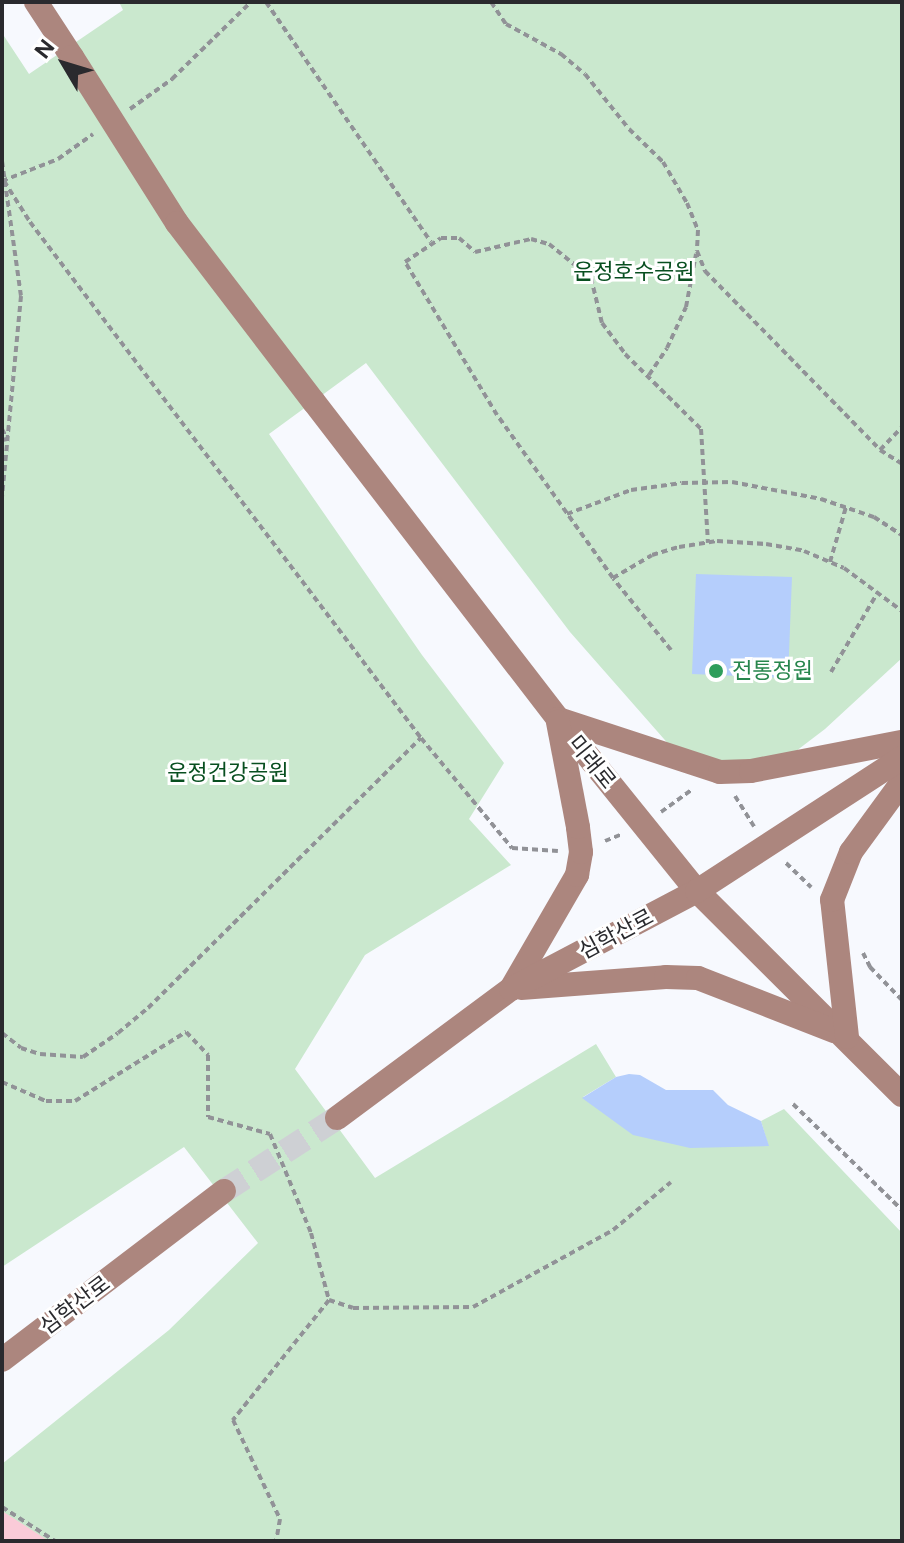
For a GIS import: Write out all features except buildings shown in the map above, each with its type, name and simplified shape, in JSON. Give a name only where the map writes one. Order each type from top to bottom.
[{"type":"street","name":"미래로","points":[[36,2],[177,223],[558,719],[697,891],[902,1095]]},
{"type":"street","points":[[511,989],[577,875],[581,852],[578,827],[558,719],[720,772],[751,771],[902,742]]},
{"type":"street","name":"심학산로","points":[[337,1118],[511,989],[697,891],[902,758]]},
{"type":"street","points":[[511,989],[666,977],[698,978],[847,1037],[832,900],[851,852],[902,782]]},
{"type":"street","name":"심학산로","points":[[2,1360],[224,1191]]},
{"type":"path","points":[[121,115],[172,79],[251,2]]},
{"type":"path","points":[[266,2],[431,242]]},
{"type":"path","points":[[491,2],[506,24],[561,54],[585,74],[629,129],[663,162],[687,203],[698,230],[686,307],[667,348],[649,375]]},
{"type":"path","points":[[3,181],[58,159],[96,133]]},
{"type":"path","points":[[2,161],[21,296],[4,439],[2,497]]},
{"type":"path","points":[[2,1033],[21,1048],[40,1054],[83,1057],[118,1033],[148,1008],[421,738],[39,235],[3,181]]},
{"type":"path","points":[[671,650],[613,578],[497,415],[405,262],[431,242],[459,238],[475,252],[531,239],[549,244],[591,278],[602,323],[625,354],[701,429],[708,543]]},
{"type":"path","points":[[697,251],[705,271],[733,304],[880,450],[902,464]]},
{"type":"path","points":[[880,450],[902,427]]},
{"type":"path","points":[[2,429],[4,439]]},
{"type":"path","points":[[567,514],[631,490],[706,482],[763,486],[846,507],[874,517],[901,532]]},
{"type":"path","points":[[830,562],[846,507]]},
{"type":"path","points":[[613,578],[652,555],[708,543],[766,544],[804,551],[830,562],[902,611]]},
{"type":"path","points":[[831,672],[878,592]]},
{"type":"path","points":[[2,1082],[46,1101],[75,1101],[186,1032],[208,1055],[208,1117],[270,1134],[311,1233],[329,1300]]},
{"type":"path","points":[[793,1104],[902,1210]]},
{"type":"path","points":[[329,1300],[353,1308],[473,1307],[613,1230],[671,1182]]},
{"type":"path","points":[[276,1541],[280,1519],[233,1420],[329,1300]]},
{"type":"path","points":[[2,1507],[55,1541]]},
{"type":"green space","name":"운정건강공원","points":[[119,2],[902,2],[902,658],[825,729],[783,761],[719,769],[671,747],[570,632],[366,363],[269,434],[422,655],[504,763],[469,819],[511,865],[365,955],[295,1069],[375,1178],[596,1044],[616,1077],[583,1097],[768,1145],[761,1121],[784,1109],[902,1233],[902,1541],[24,1541],[2,1528],[2,1464],[169,1330],[258,1243],[184,1147],[2,1267],[2,33],[29,74],[123,10]]},
{"type":"water","points":[[696,574],[792,577],[788,678],[692,674]]},
{"type":"water","points":[[640,1075],[666,1090],[713,1090],[728,1105],[761,1121],[769,1146],[690,1148],[633,1135],[582,1098],[616,1077]]},
{"type":"tunnel","points":[[224,1191],[337,1118]]},
{"type":"place","name":"전통정원","points":[[716,671]]},
{"type":"park label","name":"운정호수공원","points":[[634,272]]}]
